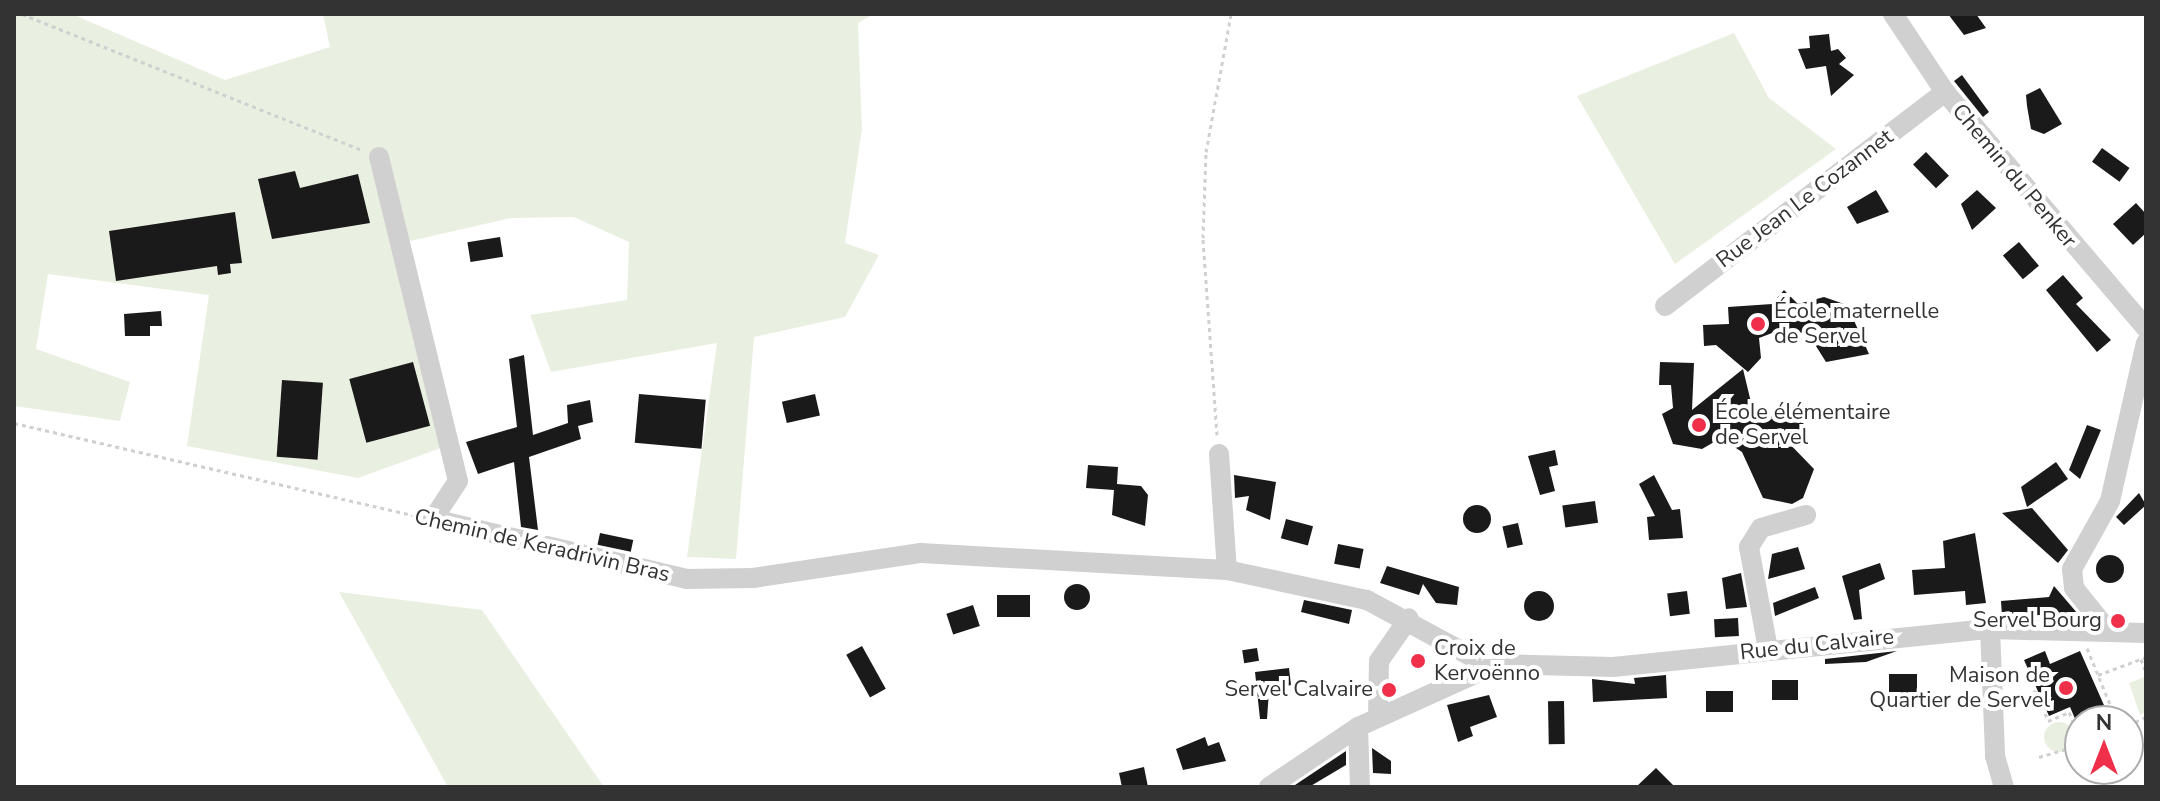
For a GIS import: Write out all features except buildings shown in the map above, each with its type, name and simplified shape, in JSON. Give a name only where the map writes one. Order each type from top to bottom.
[{"type":"street","name":"Chemin du Penker","points":[[1893,14],[1945,92],[2146,328]]},
{"type":"street","name":"Rue Jean Le Cozannet","points":[[1665,306],[1945,92]]},
{"type":"street","points":[[379,157],[458,481],[433,519]]},
{"type":"street","points":[[2106,628],[2074,588],[2072,569],[2110,501],[2146,343]]},
{"type":"street","points":[[1219,454],[1227,570]]},
{"type":"street","points":[[1768,649],[1749,547],[1761,528],[1806,515]]},
{"type":"street","name":"Chemin de Keradrivin Bras","points":[[433,519],[686,579],[753,578],[837,560],[921,553],[1227,570],[1367,600],[1409,618],[1489,666]]},
{"type":"street","points":[[1378,717],[1379,661],[1409,618]]},
{"type":"street","name":"Rue du Calvaire","points":[[1489,666],[1613,667],[1990,629],[2077,626],[2146,633]]},
{"type":"street","points":[[1990,629],[1995,756],[2004,787]]},
{"type":"street","points":[[1269,787],[1358,727],[1489,666]]},
{"type":"street","points":[[1358,727],[1360,787]]},
{"type":"path","points":[[22,14],[379,157]]},
{"type":"path","points":[[1219,454],[1203,223],[1206,152],[1231,14]]},
{"type":"path","name":"Chemin de Keradrivin Bras","points":[[14,423],[433,519]]},
{"type":"path","points":[[2077,626],[2110,705]]},
{"type":"path","points":[[2098,675],[2143,658],[2146,672]]},
{"type":"path","points":[[1992,676],[2004,675],[2005,703],[2036,691],[2051,727]]},
{"type":"path","points":[[2048,721],[2064,714]]},
{"type":"path","points":[[2039,757],[2064,750]]},
{"type":"green space","points":[[14,14],[72,14],[225,80],[330,47],[323,14],[874,14],[858,23],[862,129],[845,243],[879,255],[845,317],[754,337],[736,559],[687,557],[717,343],[551,372],[530,315],[627,300],[629,242],[574,217],[511,218],[406,242],[452,444],[358,478],[187,446],[209,295],[48,274],[36,349],[130,382],[120,421],[14,406]]},
{"type":"green space","points":[[1734,33],[1769,98],[1836,149],[1675,264],[1577,96]]},
{"type":"green space","points":[[339,592],[482,610],[604,787],[448,787]]},
{"type":"green space","points":[[2144,677],[2146,712],[2144,705],[2137,705],[2129,683]]},
{"type":"green space","points":[[2064,723],[2064,751],[2059,752],[2048,748],[2044,737],[2048,726]]},
{"type":"place","name":"École maternelle de Servel","points":[[1758,324]]},
{"type":"place","name":"École élémentaire de Servel","points":[[1699,425]]},
{"type":"place","name":"Servel Bourg","points":[[2118,621]]},
{"type":"place","name":"Croix de Kervoënno","points":[[1418,661]]},
{"type":"place","name":"Maison de Quartier de Servel","points":[[2066,688]]},
{"type":"place","name":"Servel Calvaire","points":[[1389,690]]}]
